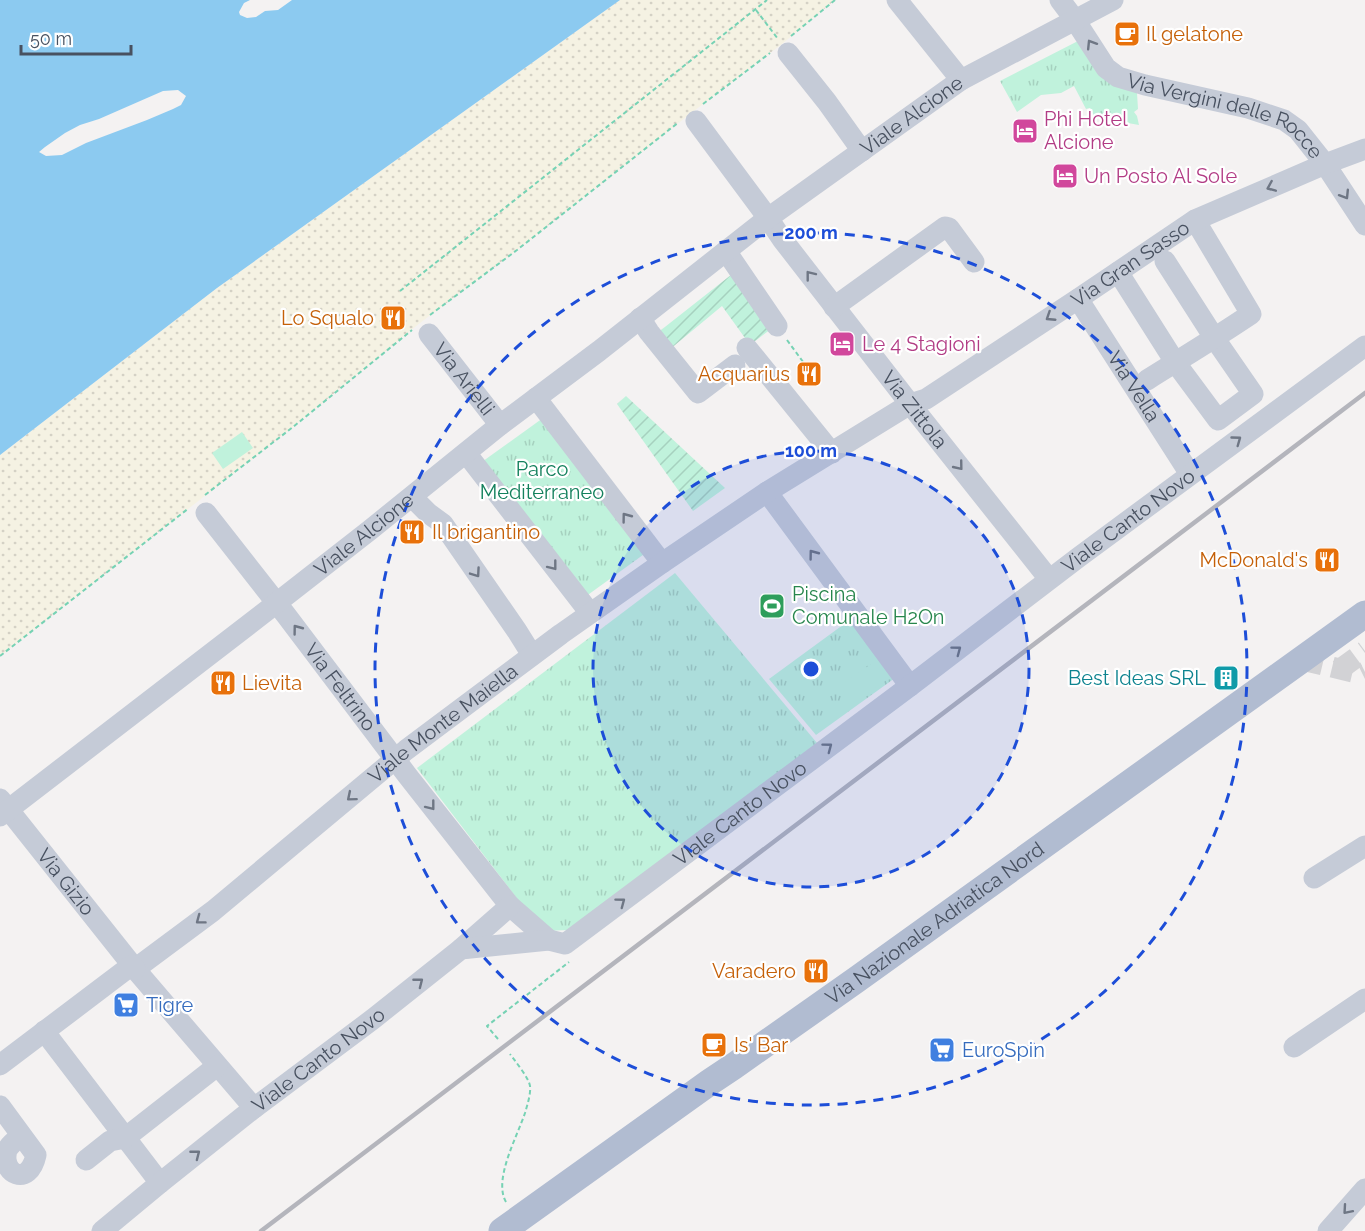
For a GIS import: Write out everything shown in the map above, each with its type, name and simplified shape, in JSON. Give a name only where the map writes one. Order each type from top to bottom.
[{"type":"main road","name":"Via Nazionale Adriatica Nord","points":[[502,1231],[1365,614]]},
{"type":"street","points":[[897,0],[961,80]]},
{"type":"street","name":"Via Vergini delle Rocce","points":[[1060,0],[1106,68],[1118,77],[1248,108],[1284,120],[1298,130],[1325,164],[1365,225]]},
{"type":"street","name":"Viale Alcione","points":[[3,808],[276,603],[500,425],[768,218],[961,80],[1113,0]]},
{"type":"street","points":[[785,48],[862,151]]},
{"type":"street","name":"Via Zittola","points":[[696,121],[834,307],[1049,579]]},
{"type":"street","name":"Via Gran Sasso","points":[[910,404],[926,399],[1195,220],[1365,149]]},
{"type":"street","points":[[1147,380],[1215,339],[1251,314],[1195,220]]},
{"type":"street","points":[[834,307],[945,227],[950,228],[974,262]]},
{"type":"street","points":[[726,251],[780,331]]},
{"type":"street","points":[[1118,272],[1175,362],[1218,420],[1253,394],[1165,261]]},
{"type":"street","name":"Via Vella","points":[[1078,299],[1190,474]]},
{"type":"street","points":[[640,318],[698,393],[735,365]]},
{"type":"street","name":"Via Arielli","points":[[429,334],[500,425]]},
{"type":"street","name":"Viale Canto Novo","points":[[102,1231],[254,1108],[374,1019],[461,949],[549,940],[565,944],[1049,579],[1365,345]]},
{"type":"street","points":[[747,348],[832,453]]},
{"type":"street","points":[[536,398],[662,563]]},
{"type":"street","name":"Viale Monte Maiella","points":[[0,1065],[213,911],[438,725],[590,613],[767,492],[910,404]]},
{"type":"street","points":[[466,453],[590,613]]},
{"type":"street","points":[[767,492],[910,686]]},
{"type":"street","points":[[412,497],[443,524],[532,656]]},
{"type":"street","name":"Via Feltrino","points":[[206,513],[510,906],[549,940]]},
{"type":"street","name":"Via Gizio","points":[[3,808],[254,1108]]},
{"type":"street","points":[[1314,878],[1365,846]]},
{"type":"street","points":[[461,949],[510,906]]},
{"type":"street","points":[[1294,1047],[1365,999]]},
{"type":"street","points":[[44,1031],[160,1183]]},
{"type":"street","points":[[86,1160],[110,1141],[124,1138],[217,1066]]},
{"type":"street","points":[[0,1106],[21,1136]]},
{"type":"street","points":[[1330,1231],[1365,1189]]},
{"type":"path","points":[[400,291],[767,0]]},
{"type":"path","points":[[755,10],[785,48]]},
{"type":"path","points":[[780,331],[809,370]]},
{"type":"path","points":[[498,1039],[487,1026],[545,980]]},
{"type":"path","points":[[507,1204],[502,1184],[504,1170],[528,1103],[530,1085],[510,1054]]},
{"type":"green space","points":[[1078,41],[1137,93],[1138,109],[1134,112],[1139,125],[1094,117],[1090,108],[1086,109],[1074,86],[1061,93],[1041,95],[1017,112],[1000,81]]},
{"type":"green space","points":[[736,271],[771,329],[750,345],[722,306],[669,350],[656,334]]},
{"type":"green space","points":[[626,396],[725,488],[693,511],[617,404]]},
{"type":"green space","name":"Parco Mediterraneo","points":[[543,418],[647,552],[585,597],[479,464]]},
{"type":"green space","points":[[242,432],[253,448],[223,469],[212,453]]},
{"type":"green space","points":[[675,573],[817,743],[569,930],[542,931],[417,768]]},
{"type":"green space","points":[[851,619],[895,678],[816,735],[769,679]]},
{"type":"green space","points":[[874,662],[888,679],[853,703],[839,686]]},
{"type":"sand","points":[[620,0],[835,0],[782,44],[420,323],[293,427],[0,656],[0,455],[217,288]]},
{"type":"water","points":[[0,0],[620,0],[217,288],[0,455]]},
{"type":"pier","points":[[250,0],[292,0],[278,10],[265,11],[256,17],[247,18],[239,12],[244,3]]},
{"type":"pier","points":[[178,90],[186,96],[181,105],[173,109],[86,143],[62,155],[46,156],[39,152],[80,125],[163,91]]},
{"type":"tunnel","points":[[1339,670],[1365,651]]},
{"type":"tunnel","points":[[1302,660],[1361,674],[1365,672]]},
{"type":"railway","points":[[261,1231],[1365,393]]},
{"type":"place","name":"Il gelatone","points":[[1127,34]]},
{"type":"place","name":"Phi Hotel Alcione","points":[[1025,131]]},
{"type":"place","name":"Un Posto Al Sole","points":[[1065,176]]},
{"type":"place","name":"Lo Squalo","points":[[393,318]]},
{"type":"place","name":"Le 4 Stagioni","points":[[842,344]]},
{"type":"place","name":"Acquarius","points":[[809,374]]},
{"type":"place","name":"Il brigantino","points":[[412,532]]},
{"type":"place","name":"McDonald's","points":[[1327,560]]},
{"type":"place","name":"Piscina Comunale H2On","points":[[772,606]]},
{"type":"place","name":"Best Ideas SRL","points":[[1226,678]]},
{"type":"place","name":"Lievita","points":[[223,683]]},
{"type":"place","name":"Varadero","points":[[816,971]]},
{"type":"place","name":"Tigre","points":[[126,1005]]},
{"type":"place","name":"Is' Bar","points":[[714,1045]]},
{"type":"place","name":"EuroSpin","points":[[942,1050]]}]
